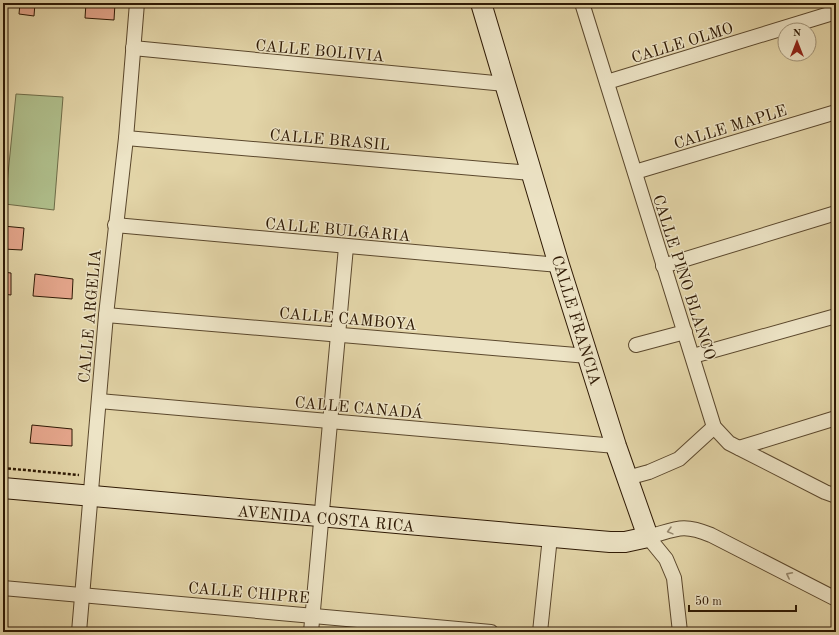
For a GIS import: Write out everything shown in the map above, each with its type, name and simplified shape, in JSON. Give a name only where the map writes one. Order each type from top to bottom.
[{"type":"street","name":"CALLE ARGELIA","points":[[79,632],[92,496],[98,401],[115,225],[126,138],[137,3]]},
{"type":"street","name":"CALLE FRANCIA","points":[[482,3],[531,173],[616,446],[648,537],[666,559],[674,578],[680,632]]},
{"type":"street","name":"CALLE PINO BLANCO","points":[[582,3],[608,82],[663,266],[693,356],[714,427],[721,436],[739,448],[836,496]]},
{"type":"street","name":"CALLE OLMO","points":[[608,82],[836,12]]},
{"type":"street","name":"CALLE BOLIVIA","points":[[133,48],[505,84]]},
{"type":"street","name":"CALLE MAPLE","points":[[635,172],[836,112]]},
{"type":"street","name":"CALLE BRASIL","points":[[126,138],[531,173]]},
{"type":"street","points":[[663,266],[836,214]]},
{"type":"street","name":"CALLE BULGARIA","points":[[115,225],[559,265]]},
{"type":"street","points":[[311,632],[346,247]]},
{"type":"street","name":"CALLE CAMBOYA","points":[[106,315],[588,356]]},
{"type":"street","points":[[693,356],[836,316]]},
{"type":"street","points":[[636,345],[685,332]]},
{"type":"street","name":"CALLE CANADÁ","points":[[98,401],[616,446]]},
{"type":"street","points":[[739,448],[836,418]]},
{"type":"street","points":[[627,478],[649,472],[679,459],[714,427]]},
{"type":"street","name":"AVENIDA COSTA RICA","points":[[3,488],[321,518],[610,542],[624,542],[648,537]]},
{"type":"street","points":[[648,537],[679,528],[693,528],[836,599]]},
{"type":"street","points":[[540,632],[550,537]]},
{"type":"street","name":"CALLE CHIPRE","points":[[3,588],[313,614],[491,632]]},
{"type":"path","points":[[3,468],[81,475]]},
{"type":"green space","points":[[16,94],[63,97],[54,210],[5,204]]},
{"type":"building","points":[[20,3],[35,3],[34,16],[19,14]]},
{"type":"building","points":[[86,3],[115,3],[114,20],[85,18]]},
{"type":"building","points":[[3,226],[24,228],[22,250],[3,249]]},
{"type":"building","points":[[3,272],[11,273],[11,295],[3,294]]},
{"type":"building","points":[[35,274],[73,279],[72,299],[33,296]]},
{"type":"building","points":[[32,425],[72,429],[72,446],[30,443]]}]
